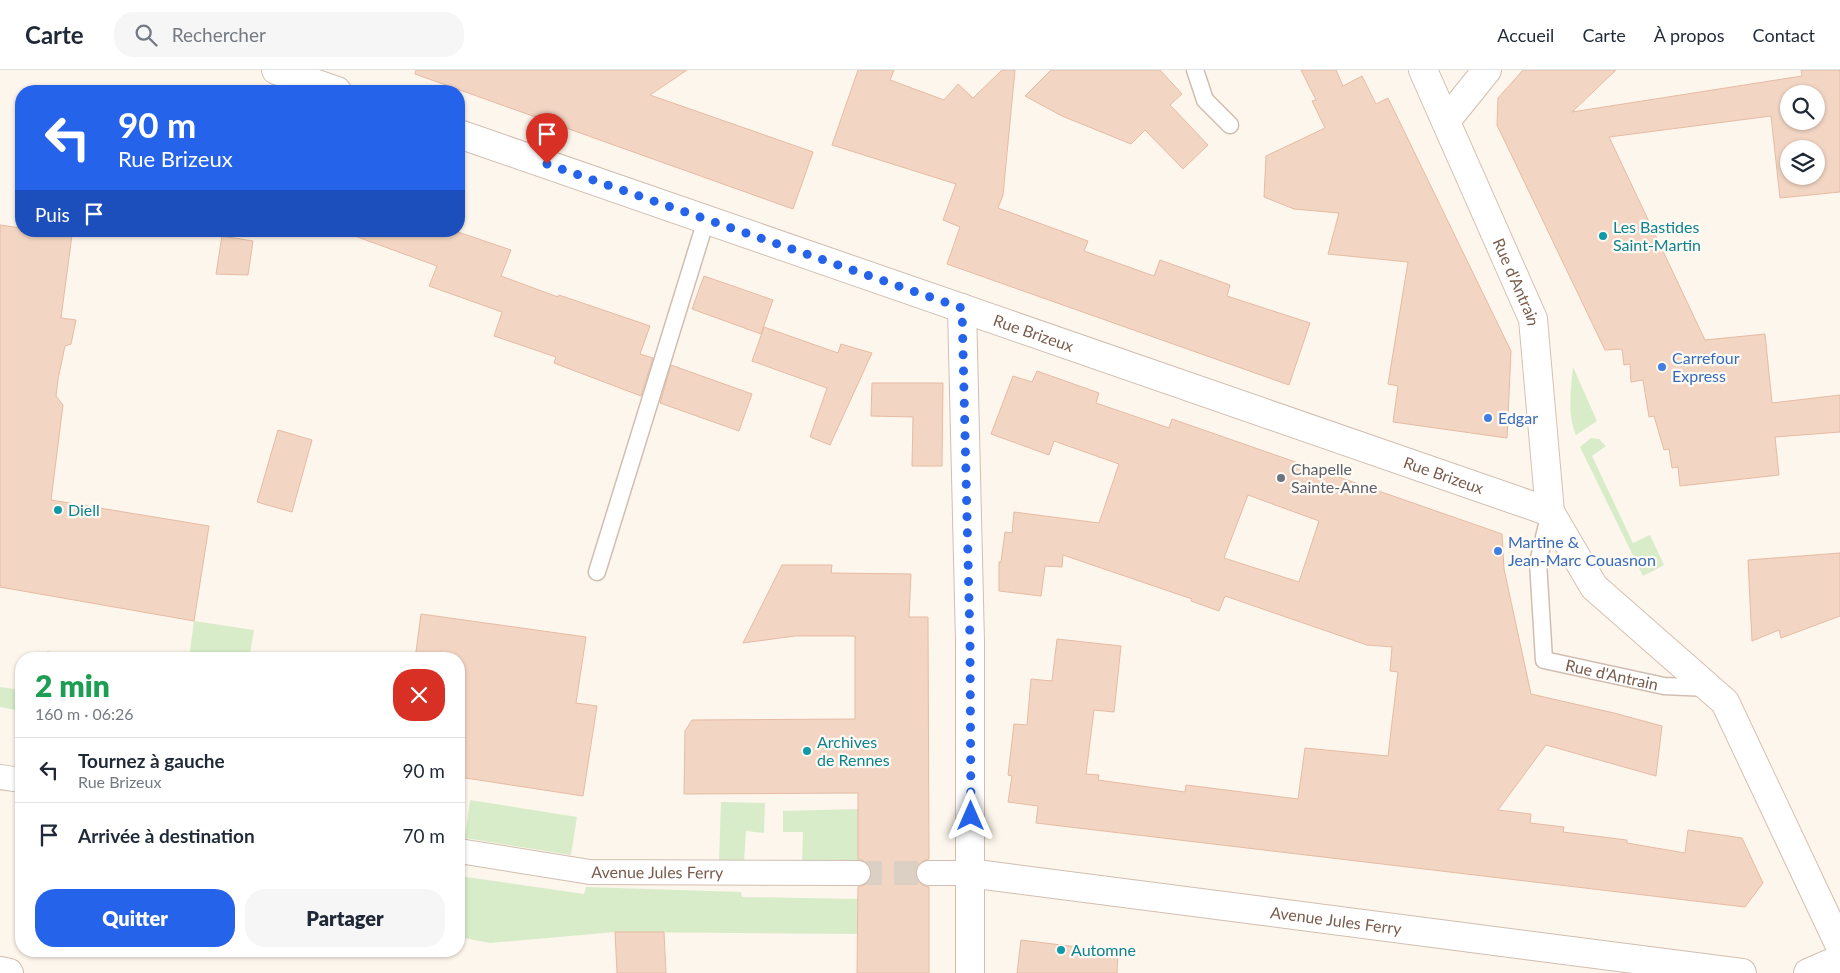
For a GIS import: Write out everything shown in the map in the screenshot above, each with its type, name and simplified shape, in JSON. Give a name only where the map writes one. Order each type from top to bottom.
[{"type":"street","points":[[276,70],[320,85]]},
{"type":"street","name":"Rue d'Antrain","points":[[1423,70],[1533,319],[1550,512],[1594,586],[1725,702],[1840,946]]},
{"type":"street","points":[[1446,121],[1487,70]]},
{"type":"street","name":"Rue Brizeux","points":[[465,136],[1550,512]]},
{"type":"street","points":[[962,308],[970,632],[970,973]]},
{"type":"street","points":[[0,777],[15,779]]},
{"type":"street","name":"Avenue Jules Ferry","points":[[465,852],[590,872],[858,873]]},
{"type":"street","name":"Avenue Jules Ferry","points":[[929,873],[970,873],[1742,973]]},
{"type":"street","points":[[1808,973],[1840,959]]},
{"type":"street","points":[[0,971],[9,973]]},
{"type":"lane","points":[[1195,70],[1205,100],[1230,125]]},
{"type":"lane","points":[[597,572],[706,220]]},
{"type":"lane","name":"Rue d'Antrain","points":[[1550,512],[1538,562],[1544,660],[1664,686],[1708,688]]},
{"type":"green space","points":[[1573,367],[1597,421],[1576,435],[1571,419]]},
{"type":"green space","points":[[1591,438],[1599,439],[1606,446],[1592,456],[1633,543],[1650,535],[1664,565],[1643,576],[1580,447]]},
{"type":"green space","points":[[194,621],[254,630],[250,652],[190,652]]},
{"type":"green space","points":[[0,687],[15,689],[15,710],[0,707]]},
{"type":"green space","points":[[470,800],[577,817],[571,855],[465,838]]},
{"type":"green space","points":[[721,802],[765,803],[764,833],[746,831],[744,861],[719,860]]},
{"type":"green space","points":[[858,809],[858,864],[802,861],[803,832],[783,832],[783,811]]},
{"type":"green space","points":[[465,877],[584,894],[586,887],[741,892],[742,897],[858,899],[858,934],[615,932],[490,943],[465,938]]},
{"type":"building","points":[[416,70],[687,70],[650,95],[813,152],[793,209],[465,92],[465,85],[446,85],[415,74]]},
{"type":"building","points":[[858,70],[894,70],[890,80],[944,100],[958,84],[973,98],[1002,70],[1015,70],[1003,195],[998,208],[1088,241],[1084,251],[1154,276],[1160,260],[1230,285],[1227,296],[1310,323],[1289,385],[947,264],[960,227],[943,220],[956,184],[832,145]]},
{"type":"building","points":[[1051,70],[1160,70],[1182,94],[1170,105],[1208,145],[1183,169],[1145,130],[1131,144],[1062,116],[1025,96]]},
{"type":"building","points":[[1301,70],[1336,70],[1343,86],[1362,76],[1376,104],[1388,98],[1511,351],[1507,438],[1393,422],[1398,386],[1388,384],[1408,262],[1328,254],[1339,213],[1294,209],[1264,197],[1266,156],[1325,128],[1312,101],[1316,100]]},
{"type":"building","points":[[1523,70],[1616,70],[1572,112],[1802,76],[1801,70],[1840,70],[1840,192],[1780,198],[1771,116],[1609,137],[1705,340],[1765,334],[1772,403],[1840,395],[1840,432],[1775,437],[1779,475],[1680,486],[1678,467],[1672,468],[1669,449],[1664,450],[1654,416],[1649,417],[1643,380],[1631,382],[1630,364],[1624,365],[1622,349],[1605,350],[1497,125],[1498,98]]},
{"type":"building","points":[[0,225],[15,227],[15,237],[72,237],[61,318],[76,320],[71,344],[65,346],[58,379],[56,396],[63,405],[51,500],[209,526],[194,621],[0,587]]},
{"type":"building","points":[[465,234],[511,250],[501,276],[558,297],[559,295],[650,326],[640,354],[653,358],[641,396],[554,363],[556,357],[494,336],[502,312],[429,286],[437,266],[357,237],[465,237]]},
{"type":"building","points":[[222,237],[253,241],[248,275],[216,274]]},
{"type":"building","points":[[704,276],[773,300],[761,334],[692,309]]},
{"type":"building","points":[[764,327],[838,353],[841,344],[872,353],[830,445],[810,437],[827,388],[752,361]]},
{"type":"building","points":[[671,365],[752,394],[739,431],[660,403]]},
{"type":"building","points":[[1037,371],[1099,393],[1096,403],[1169,428],[1172,419],[1502,534],[1504,569],[1531,694],[1662,726],[1656,776],[1546,745],[1498,810],[1531,814],[1530,823],[1564,827],[1563,832],[1627,840],[1627,843],[1685,853],[1688,830],[1742,838],[1763,883],[1745,907],[1036,823],[1038,806],[1008,802],[1012,776],[1008,775],[1014,724],[1027,725],[1031,679],[1052,681],[1057,639],[1121,646],[1114,712],[1094,710],[1086,774],[1099,775],[1098,780],[1185,792],[1186,785],[1298,799],[1305,748],[1388,756],[1398,672],[1390,671],[1392,647],[1367,645],[1225,596],[1219,611],[1191,601],[1192,599],[1063,555],[1062,567],[1045,566],[1041,596],[999,591],[999,562],[1001,562],[1005,532],[1012,533],[1014,512],[1099,523],[1119,464],[1054,441],[1049,455],[991,434],[1013,376],[1032,382]],"holes":[[[1248,495],[1319,521],[1299,582],[1224,558]]]},
{"type":"building","points":[[872,383],[943,383],[942,466],[912,466],[913,417],[871,416]]},
{"type":"building","points":[[278,430],[312,440],[292,512],[257,502]]},
{"type":"building","points":[[1840,553],[1840,616],[1781,638],[1779,630],[1752,641],[1748,560]]},
{"type":"building","points":[[782,565],[832,565],[831,573],[911,574],[909,617],[928,617],[929,859],[917,866],[915,873],[922,885],[929,887],[929,973],[857,973],[858,887],[865,885],[870,880],[872,874],[870,866],[858,859],[858,793],[684,794],[685,731],[692,720],[855,719],[855,636],[795,636],[743,643]]},
{"type":"building","points":[[421,614],[586,637],[576,703],[597,706],[583,796],[465,778],[465,652],[416,652]]},
{"type":"building","points":[[615,932],[664,932],[666,973],[617,973]]},
{"type":"building","name":"Automne","points":[[1021,940],[1118,952],[1117,973],[1017,973]]},
{"type":"tunnel","points":[[858,873],[929,873]]},
{"type":"place","name":"Les Bastides Saint-Martin","points":[[1603,236]]},
{"type":"place","name":"Carrefour Express","points":[[1662,367]]},
{"type":"place","name":"Edgar","points":[[1488,418]]},
{"type":"place","name":"Chapelle Sainte-Anne","points":[[1281,478]]},
{"type":"place","name":"Diell","points":[[58,510]]},
{"type":"place","name":"Martine & Jean-Marc Couasnon","points":[[1498,551]]},
{"type":"place","name":"Archives de Rennes","points":[[807,751]]},
{"type":"place","name":"Automne","points":[[1061,950]]},
{"type":"route","points":[[547,164],[962,308],[970,642],[971,816]]}]
